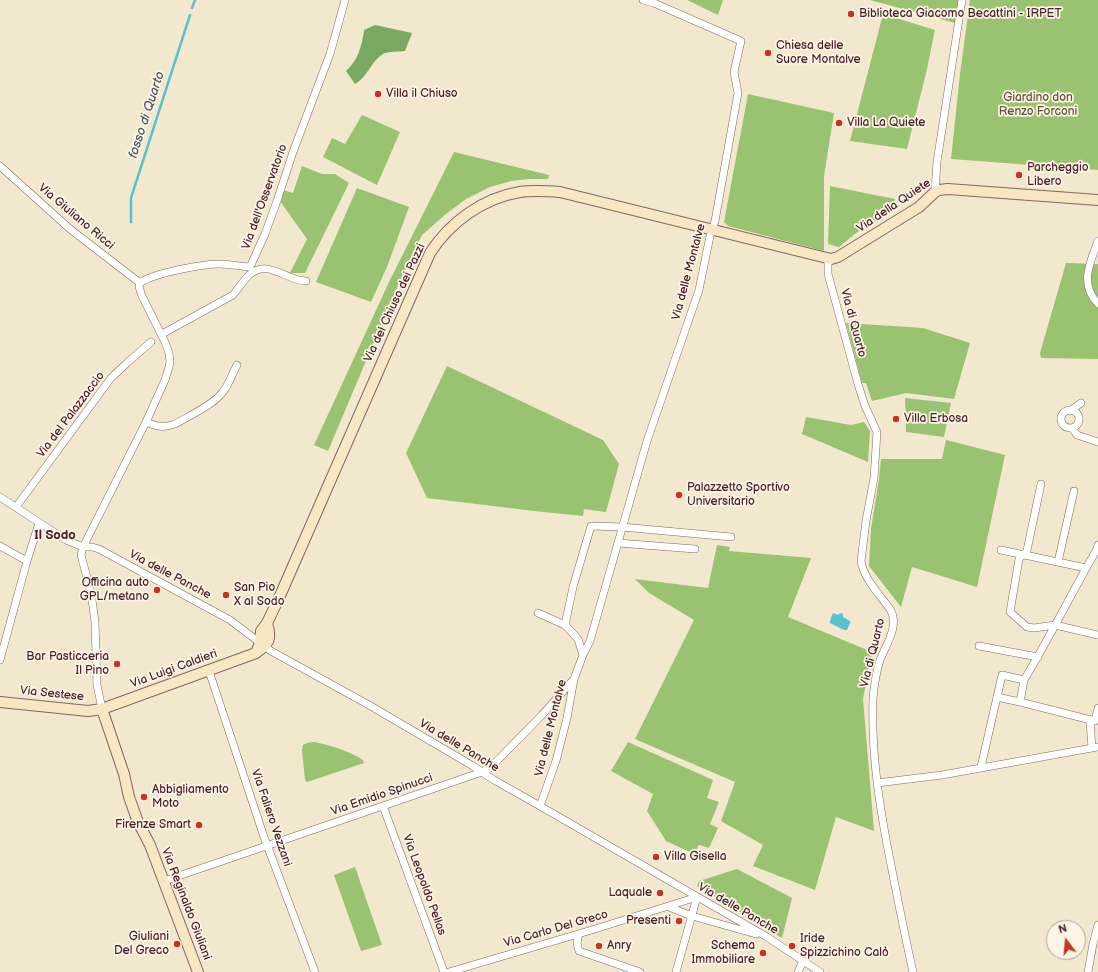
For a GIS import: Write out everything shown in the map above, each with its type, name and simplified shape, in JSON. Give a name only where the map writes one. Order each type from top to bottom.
[{"type":"main road","name":"Via della Quiete","points":[[828,259],[838,257],[919,207],[939,190],[948,189],[1098,200]]},
{"type":"main road","name":"Via del Chiuso dei Pazzi","points":[[260,648],[269,640],[267,623],[430,253],[438,241],[459,220],[482,204],[499,198],[520,192],[545,191],[570,194],[712,229]]},
{"type":"main road","points":[[712,229],[828,259]]},
{"type":"main road","name":"Via Luigi Caldieri","points":[[102,709],[209,671],[260,648]]},
{"type":"main road","name":"Via Sestese","points":[[0,702],[88,711],[102,709]]},
{"type":"main road","name":"Via Reginaldo Giuliani","points":[[102,709],[124,774],[129,797],[138,822],[150,844],[198,972]]},
{"type":"street","name":"Via dell'Osservatorio","points":[[140,283],[150,277],[169,272],[209,265],[221,264],[248,267],[251,265],[265,234],[293,152],[330,54],[345,0]]},
{"type":"street","name":"Via delle Montalve","points":[[540,806],[556,761],[567,718],[574,679],[590,641],[647,441],[699,290],[715,221],[738,93],[734,72],[741,41],[654,3],[643,0]]},
{"type":"street","points":[[935,192],[937,162],[962,0]]},
{"type":"street","name":"Via Giuliano Ricci","points":[[0,166],[70,229],[140,283]]},
{"type":"street","points":[[1098,241],[1087,275],[1090,292],[1098,304]]},
{"type":"street","name":"Via di Quarto","points":[[828,259],[828,274],[858,384],[876,432],[874,478],[861,561],[867,578],[890,609],[894,618],[892,628],[880,660],[874,685],[874,754],[885,834],[913,972]]},
{"type":"street","points":[[162,334],[233,295],[248,276],[257,270],[270,269],[300,281],[306,281]]},
{"type":"street","points":[[0,497],[66,540],[82,547],[146,422],[165,380],[169,367],[169,353],[162,334],[142,296],[139,287],[140,283]]},
{"type":"street","name":"Via del Palazzaccio","points":[[16,507],[111,378],[151,342]]},
{"type":"street","points":[[146,422],[158,426],[170,426],[214,401],[225,389],[237,365]]},
{"type":"street","points":[[1081,403],[1063,414],[1061,420],[1065,427],[1072,428],[1077,435],[1098,442]]},
{"type":"street","points":[[1070,411],[1076,414],[1078,418],[1076,425],[1072,428]]},
{"type":"street","points":[[1041,484],[1025,555],[1019,559],[1010,612],[1027,627],[1034,628],[1055,624],[1098,635]]},
{"type":"street","points":[[1058,562],[1074,491]]},
{"type":"street","points":[[0,658],[27,560],[39,523]]},
{"type":"street","points":[[565,625],[573,587],[591,526],[622,527],[731,536]]},
{"type":"street","points":[[618,543],[695,549]]},
{"type":"street","points":[[0,546],[27,560]]},
{"type":"street","name":"Via delle Panche","points":[[82,547],[99,549],[230,620],[260,648],[369,705],[494,780],[767,937],[820,972]]},
{"type":"street","name":"Via Reginaldo Giuliani","points":[[82,547],[80,555],[88,579],[95,622],[97,685],[102,709]]},
{"type":"street","points":[[1020,702],[1024,680],[1098,548]]},
{"type":"street","points":[[1001,550],[1086,568]]},
{"type":"street","points":[[538,613],[565,625],[578,639],[583,655]]},
{"type":"street","points":[[979,646],[1038,657]]},
{"type":"street","name":"Via Faliero Vezzani","points":[[209,671],[268,846],[315,972]]},
{"type":"street","points":[[981,767],[1002,675],[1024,680]]},
{"type":"street","name":"Via Emidio Spinucci","points":[[164,881],[482,772],[490,768],[542,715],[574,679]]},
{"type":"street","points":[[997,697],[1076,716],[1090,721],[1095,721],[1098,708]]},
{"type":"street","points":[[877,783],[942,775],[1095,747],[1090,721]]},
{"type":"street","name":"Via Leopoldo Pellas","points":[[382,806],[444,972]]},
{"type":"street","points":[[676,972],[697,897]]},
{"type":"street","name":"Via Carlo Del Greco","points":[[449,972],[669,907],[697,897]]},
{"type":"street","points":[[669,907],[692,916],[767,937]]},
{"type":"street","points":[[1088,972],[1092,944],[1098,926]]},
{"type":"street","points":[[579,934],[577,940],[577,947],[579,951],[621,969],[640,972]]},
{"type":"street","points":[[798,972],[803,961]]},
{"type":"green space","points":[[687,0],[723,0],[718,15]]},
{"type":"green space","points":[[870,0],[958,0],[955,23]]},
{"type":"green space","name":"Giardino don Renzo Forconi","points":[[970,0],[1098,0],[1098,170],[951,159]]},
{"type":"green space","points":[[883,14],[935,30],[907,149],[850,141]]},
{"type":"green space","points":[[375,25],[412,33],[405,51],[383,54],[355,84],[346,71],[354,62],[359,52],[364,30]]},
{"type":"green space","points":[[748,94],[834,113],[824,176],[824,251],[728,226],[724,222]]},
{"type":"green space","points":[[362,115],[400,132],[377,185],[323,157],[332,138],[345,144]]},
{"type":"green space","points":[[454,152],[549,175],[548,179],[511,181],[490,187],[466,199],[422,235],[398,285],[328,451],[314,445],[389,282]]},
{"type":"green space","points":[[302,166],[322,174],[335,174],[349,183],[305,273],[290,273],[307,239],[280,201],[283,190],[293,193]]},
{"type":"green space","points":[[830,186],[895,199],[894,209],[856,233],[839,247],[828,244]]},
{"type":"green space","points":[[357,188],[409,207],[387,267],[371,302],[316,282]]},
{"type":"green space","points":[[1066,263],[1098,264],[1098,359],[1041,358],[1040,353]]},
{"type":"green space","points":[[846,323],[923,328],[970,343],[954,399],[906,393],[872,401],[866,383],[862,383]]},
{"type":"green space","points":[[447,366],[603,440],[619,464],[606,512],[584,509],[583,516],[427,498],[406,453]]},
{"type":"green space","points":[[905,398],[951,403],[944,437],[906,432]]},
{"type":"green space","points":[[806,417],[851,425],[864,422],[870,431],[868,462],[802,434]]},
{"type":"green space","points":[[946,440],[1005,455],[977,587],[912,567],[901,607],[869,566],[871,529],[881,459],[942,459]]},
{"type":"green space","points":[[717,545],[730,547],[729,551],[811,558],[788,617],[872,652],[863,699],[874,831],[836,817],[815,890],[753,866],[763,845],[721,821],[735,782],[635,739],[694,620],[649,593],[635,579],[708,588]]},
{"type":"green space","points":[[314,742],[346,751],[363,760],[364,763],[307,782],[305,780],[302,750],[303,745]]},
{"type":"green space","points":[[628,742],[713,780],[707,798],[719,802],[710,824],[718,828],[709,848],[699,845],[694,854],[666,841],[647,811],[653,794],[611,771]]},
{"type":"green space","points":[[355,867],[382,945],[361,951],[334,875]]},
{"type":"green space","points":[[737,869],[792,898],[782,938],[697,886],[699,881]]},
{"type":"water","points":[[833,613],[838,615],[842,613],[843,617],[850,621],[847,630],[830,623]]},
{"type":"waterway","name":"fosso di Quarto","points":[[192,8],[195,0]]},
{"type":"waterway","name":"fosso di Quarto","points":[[131,222],[131,198],[190,15]]},
{"type":"place","name":"Biblioteca Giacomo Becattini - IRPET","points":[[851,14]]},
{"type":"place","name":"Chiesa delle Suore Montalve","points":[[768,53]]},
{"type":"place","name":"Villa il Chiuso","points":[[378,94]]},
{"type":"place","name":"Villa La Quiete","points":[[839,123]]},
{"type":"place","name":"Parcheggio Libero","points":[[1019,175]]},
{"type":"place","name":"Villa Erbosa","points":[[896,419]]},
{"type":"place","name":"Palazzetto Sportivo Universitario","points":[[679,495]]},
{"type":"place","name":"Officina auto GPL/metano","points":[[157,590]]},
{"type":"place","name":"San Pio X al Sodo","points":[[226,595]]},
{"type":"place","name":"Bar Pasticceria Il Pino","points":[[117,664]]},
{"type":"place","name":"Abbigliamento Moto","points":[[144,797]]},
{"type":"place","name":"Firenze Smart","points":[[199,825]]},
{"type":"place","name":"Villa Gisella","points":[[656,857]]},
{"type":"place","name":"Laquale","points":[[660,893]]},
{"type":"place","name":"Presenti","points":[[679,921]]},
{"type":"place","name":"Giuliani Del Greco","points":[[177,944]]},
{"type":"place","name":"Anry","points":[[599,946]]},
{"type":"place","name":"Iride Spizzichino Calò","points":[[792,946]]},
{"type":"place","name":"Schema Immobiliare","points":[[763,953]]},
{"type":"district","name":"Il Sodo","points":[[55,536]]}]
